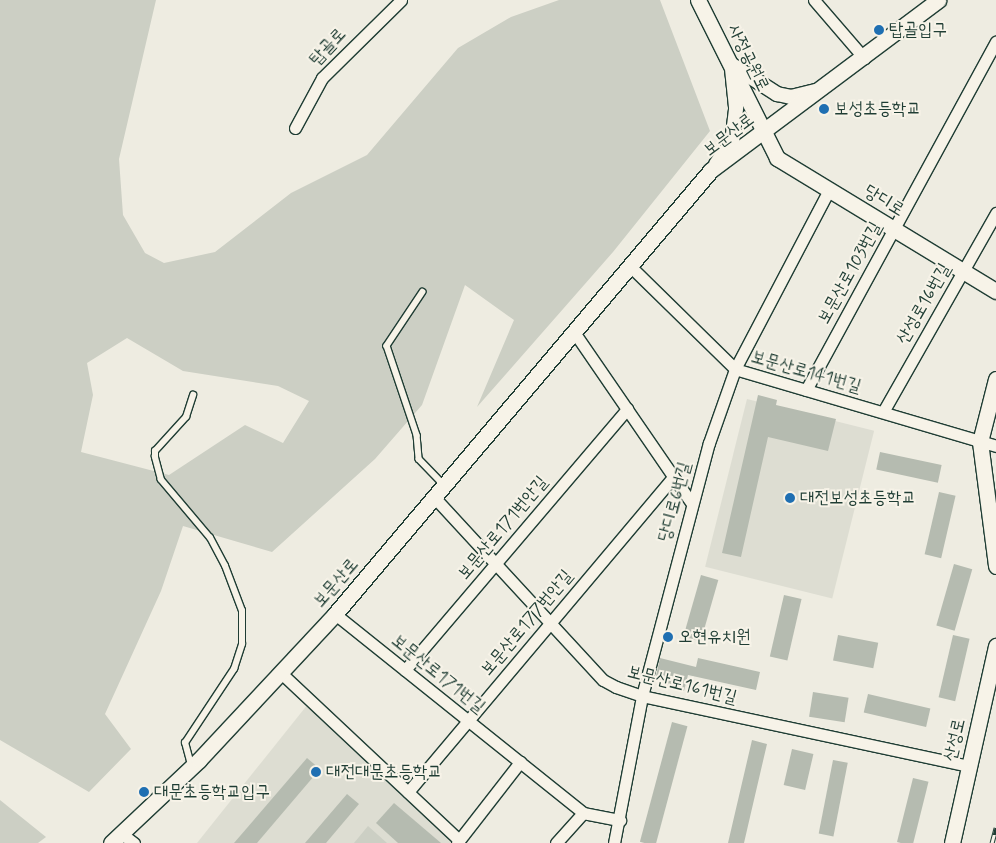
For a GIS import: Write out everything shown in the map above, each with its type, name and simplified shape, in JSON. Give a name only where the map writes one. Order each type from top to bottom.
[{"type":"main road","name":"사정공원로","points":[[698,0],[732,65],[762,133]]},
{"type":"main road","name":"보문산로","points":[[122,840],[335,614],[711,170],[824,89],[938,0]]},
{"type":"main road","name":"당디로","points":[[762,133],[777,158],[996,291]]},
{"type":"main road","points":[[996,378],[980,442],[996,566]]},
{"type":"main road","name":"산성로","points":[[952,843],[996,646]]},
{"type":"street","name":"탑골로","points":[[295,128],[322,78],[400,0]]},
{"type":"street","points":[[814,0],[864,58]]},
{"type":"street","name":"보문산로103번길","points":[[806,390],[996,41]]},
{"type":"street","points":[[732,65],[777,94],[791,97],[824,89]]},
{"type":"street","points":[[711,170],[732,142],[736,107],[732,65]]},
{"type":"street","name":"당디로6번길","points":[[614,843],[620,820],[642,696],[691,502],[735,369],[829,190]]},
{"type":"street","name":"산성로16번길","points":[[883,412],[996,213]]},
{"type":"street","name":"보문산로141번길","points":[[630,266],[735,369],[996,446]]},
{"type":"street","points":[[574,332],[691,502]]},
{"type":"street","name":"보문산로171번안길","points":[[405,670],[627,409]]},
{"type":"street","name":"보문산로177번안길","points":[[408,792],[673,477]]},
{"type":"street","name":"보문산로161번길","points":[[439,491],[495,564],[602,680],[642,696],[968,766]]},
{"type":"street","name":"보문산로171번길","points":[[335,614],[583,813],[620,820]]},
{"type":"street","points":[[281,673],[408,792],[457,841],[520,762]]},
{"type":"street","points":[[556,843],[583,813]]},
{"type":"lane","points":[[423,292],[387,346],[417,435],[419,459],[439,491]]},
{"type":"lane","points":[[192,767],[185,743],[234,669],[242,644],[242,611],[225,566],[210,538],[161,480],[155,457],[155,451],[186,417],[193,395]]},
{"type":"shaded area","points":[[0,0],[156,0],[119,159],[123,215],[145,253],[164,263],[215,252],[291,193],[367,155],[458,48],[511,17],[559,0],[660,0],[710,131],[613,252],[477,407],[514,320],[465,285],[422,405],[375,459],[272,552],[183,526],[161,591],[105,714],[131,749],[89,792],[0,740]],"holes":[[[127,338],[183,371],[278,386],[309,401],[283,443],[245,425],[169,475],[81,452],[93,395],[87,363]]]},
{"type":"shaded area","name":"대전보성초등학교","points":[[747,399],[874,431],[832,599],[705,567]]},
{"type":"shaded area","name":"대전대문초등학교","points":[[308,704],[453,841],[453,843],[197,843]]},
{"type":"shaded area","points":[[0,800],[46,837],[38,843],[0,843]]},
{"type":"shaded area","points":[[368,826],[387,843],[354,843]]},
{"type":"building","points":[[758,395],[777,400],[776,405],[836,419],[828,451],[768,437],[741,557],[722,553]]},
{"type":"building","points":[[880,452],[942,465],[938,483],[876,470]]},
{"type":"building","points":[[939,492],[956,496],[941,558],[925,554]]},
{"type":"building","points":[[954,564],[972,569],[955,631],[936,626]]},
{"type":"building","points":[[701,575],[718,580],[701,641],[683,637]]},
{"type":"building","points":[[784,595],[802,599],[787,660],[770,656]]},
{"type":"building","points":[[838,635],[878,643],[873,668],[833,661]]},
{"type":"building","points":[[953,635],[970,639],[955,701],[939,697]]},
{"type":"building","points":[[660,658],[696,667],[698,658],[760,672],[756,690],[688,675],[684,691],[660,686],[656,676]]},
{"type":"building","points":[[813,692],[849,698],[845,722],[809,717]]},
{"type":"building","points":[[868,694],[930,708],[926,727],[864,713]]},
{"type":"building","points":[[672,722],[687,726],[656,843],[640,842]]},
{"type":"building","points":[[752,740],[767,744],[744,843],[728,843]]},
{"type":"building","points":[[792,749],[813,754],[805,790],[784,785]]},
{"type":"building","points":[[307,758],[320,769],[257,843],[234,843]]},
{"type":"building","points":[[833,760],[848,763],[833,836],[819,834]]},
{"type":"building","points":[[913,778],[929,782],[913,843],[897,842]]},
{"type":"building","points":[[347,794],[359,804],[326,843],[305,843]]},
{"type":"building","points":[[394,803],[441,843],[398,843],[376,823]]},
{"type":"railway","points":[[992,843],[996,828]]},
{"type":"place","name":"탑골입구","points":[[879,30]]},
{"type":"place","name":"보성초등학교","points":[[824,109]]},
{"type":"place","name":"대전보성초등학교","points":[[790,498]]},
{"type":"place","name":"오현유치원","points":[[668,637]]},
{"type":"place","name":"대전대문초등학교","points":[[316,772]]},
{"type":"place","name":"대문초등학교입구","points":[[144,792]]}]
